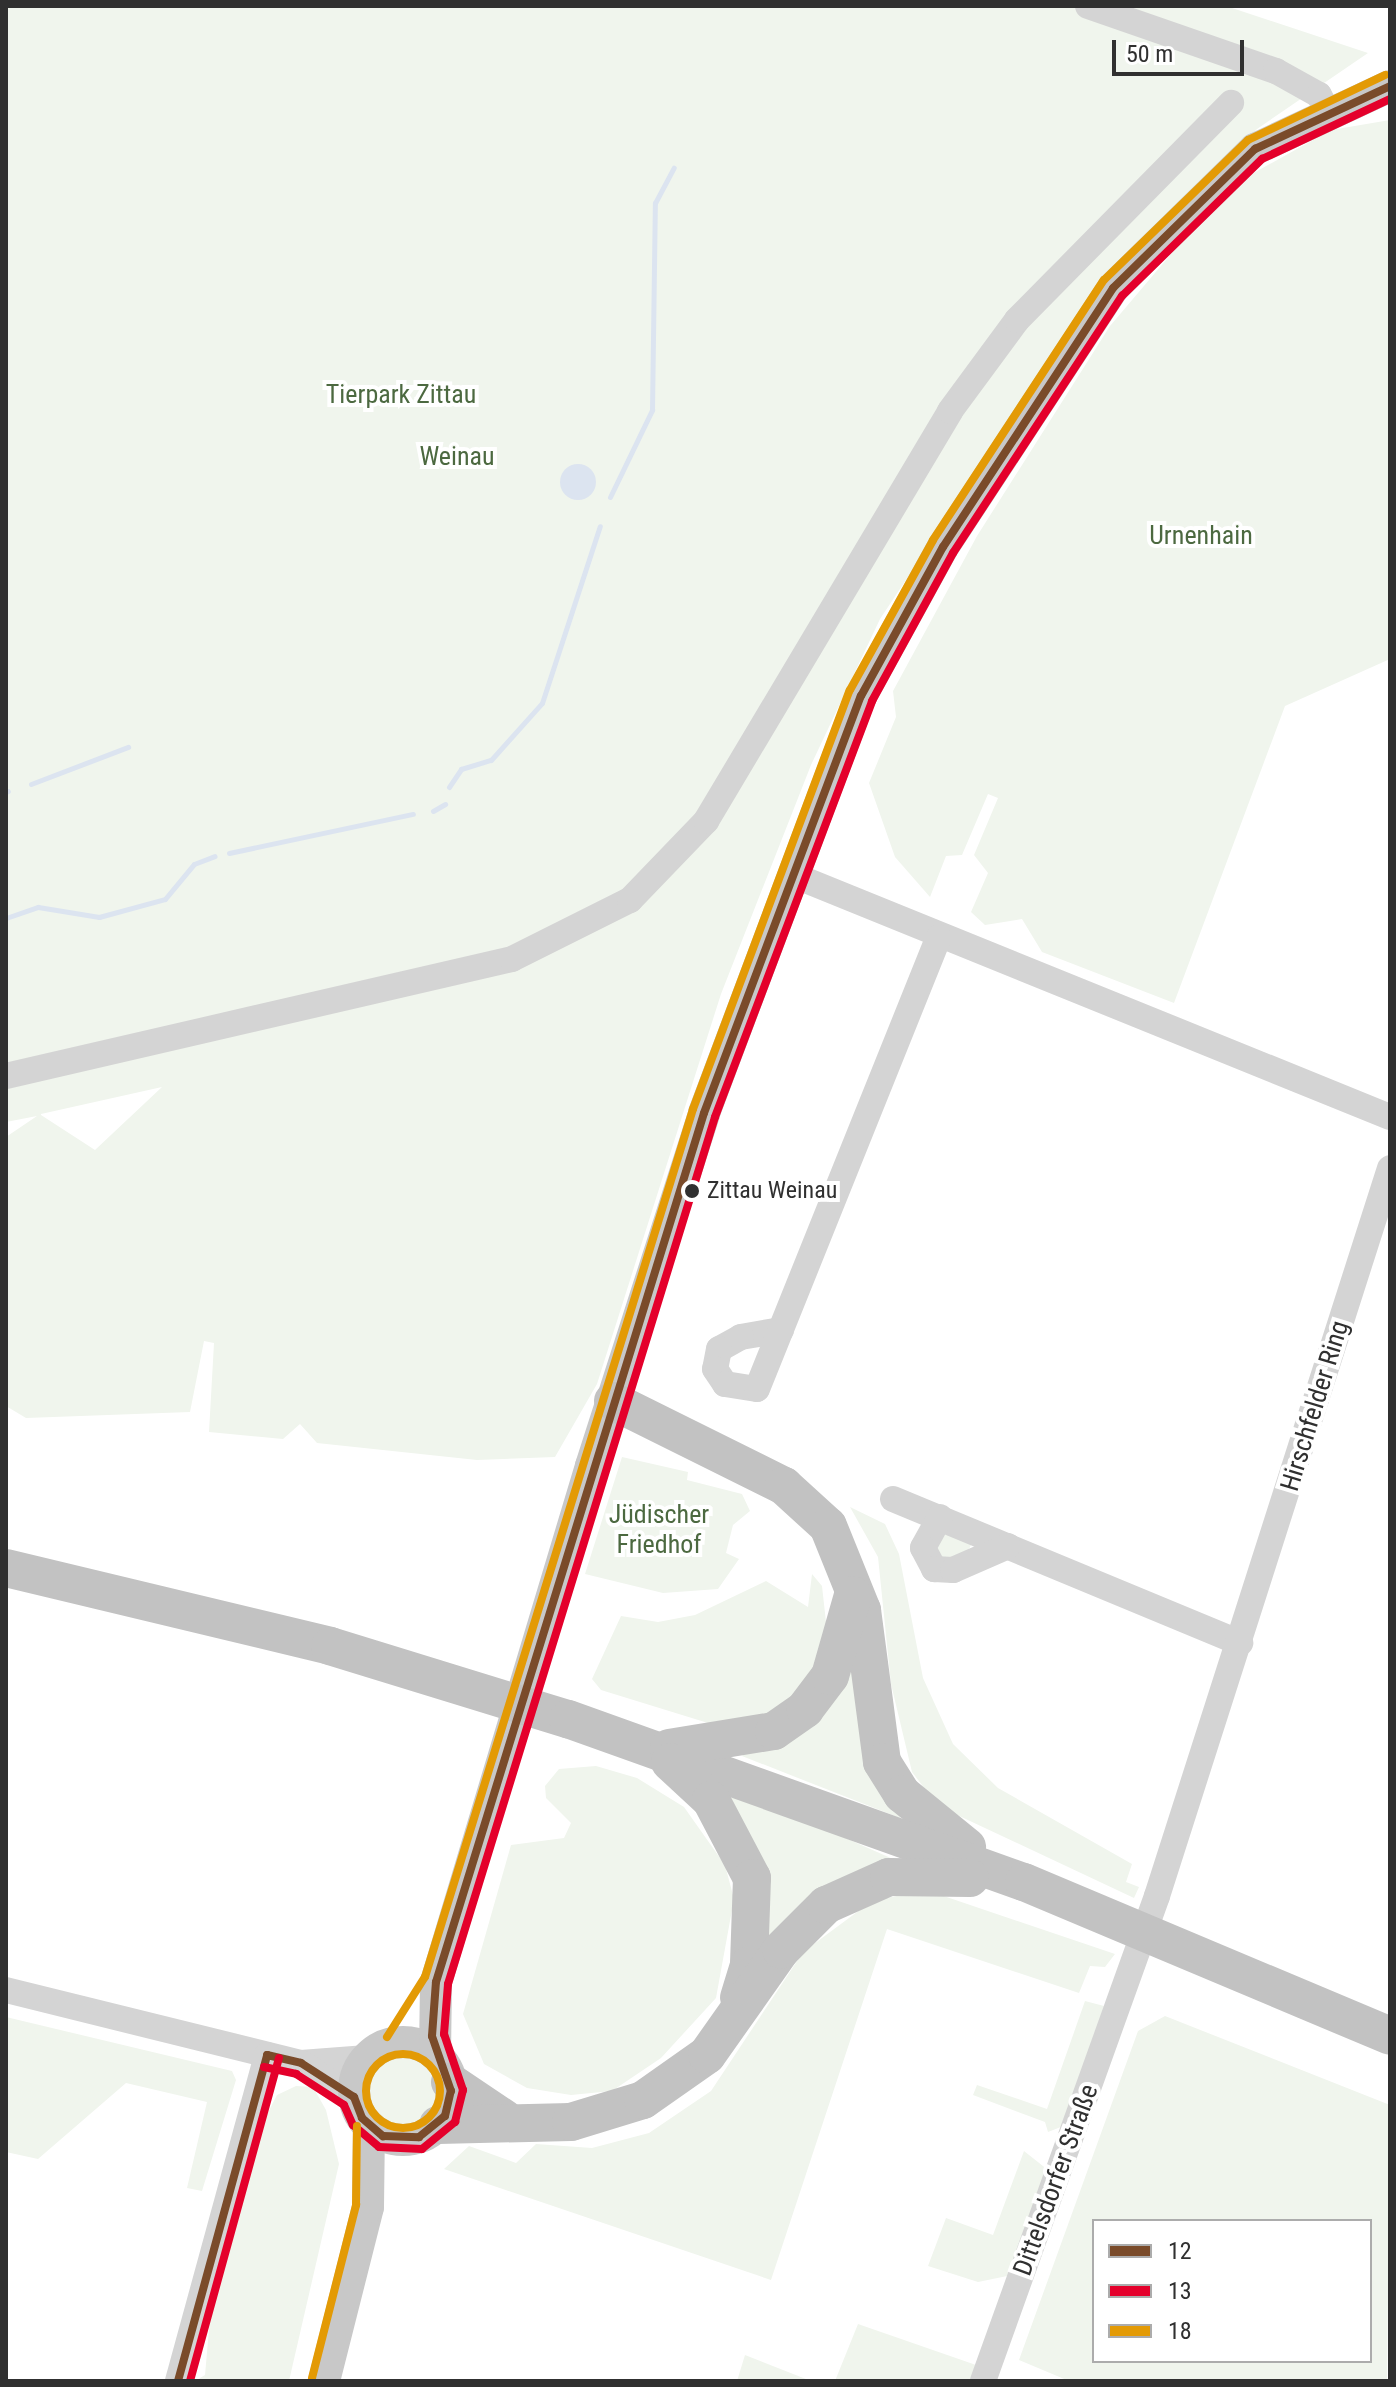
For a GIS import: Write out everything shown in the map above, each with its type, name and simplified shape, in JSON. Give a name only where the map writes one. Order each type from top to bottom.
[{"type":"highway","points":[[613,1401],[784,1486],[828,1526],[855,1589],[882,1762],[935,1827],[1024,1882]]},
{"type":"highway","points":[[6,1568],[330,1646],[656,1749],[1024,1882],[1390,2036]]},
{"type":"highway","points":[[656,1749],[727,1744],[774,1731],[805,1709],[830,1676],[855,1589]]},
{"type":"highway","points":[[656,1749],[711,1800],[752,1878],[749,1965],[732,2022]]},
{"type":"highway","points":[[423,2132],[505,2119],[571,2122],[618,2111],[667,2087],[732,2022],[796,1932],[826,1905],[869,1883],[921,1873],[1024,1882]]},
{"type":"highway","points":[[442,2068],[505,2119]]},
{"type":"main road","points":[[324,2381],[368,2207],[369,2126],[354,2097],[367,2058],[397,2043],[436,1982],[539,1636],[704,1113],[861,696],[904,614],[1078,336],[1199,195],[1255,149],[1328,112],[1390,86]]},
{"type":"main road","points":[[368,2207],[423,2132],[442,2068],[436,1982]]},
{"type":"main road","points":[[397,2043],[442,2068]]},
{"type":"main road","points":[[369,2126],[423,2132]]},
{"type":"street","points":[[1088,6],[1276,71],[1319,95],[1328,112]]},
{"type":"street","points":[[6,1076],[512,959],[630,900],[706,821],[950,411],[1017,320],[1231,103]]},
{"type":"street","points":[[793,875],[939,937],[1390,1117]]},
{"type":"street","points":[[781,1330],[939,937]]},
{"type":"street","name":"Hirschfelder Ring","points":[[1157,1896],[1390,1168]]},
{"type":"street","points":[[893,1499],[1240,1643]]},
{"type":"street","points":[[940,1517],[923,1548],[934,1569],[953,1570],[1008,1546]]},
{"type":"street","name":"Dittelsdorfer Straße","points":[[983,2381],[1157,1896]]},
{"type":"street","points":[[6,1990],[301,2063],[367,2058]]},
{"type":"street","points":[[178,2381],[267,2055]]},
{"type":"street","points":[[301,2063],[354,2097]]},
{"type":"green space","name":"Weinau","points":[[6,6],[1226,6],[1368,53],[1257,129],[1102,285],[880,619],[811,765],[721,994],[597,1384],[555,1457],[477,1460],[317,1443],[300,1424],[283,1439],[209,1432],[214,1343],[204,1341],[190,1412],[26,1418],[6,1406],[6,1137],[37,1116],[6,1122]],"holes":[[[162,1087],[95,1150],[41,1114]]]},
{"type":"green space","name":"Urnenhain","points":[[1390,120],[1390,659],[1285,706],[1174,1003],[1042,952],[1022,919],[985,925],[971,912],[988,873],[974,855],[998,798],[988,794],[962,855],[946,856],[930,897],[895,857],[869,783],[896,717],[893,691],[977,536],[1110,326],[1188,234],[1250,175],[1331,130]]},
{"type":"green space","name":"Jüdischer Friedhof","points":[[622,1457],[688,1472],[687,1480],[742,1494],[750,1511],[733,1525],[726,1553],[739,1559],[718,1589],[663,1593],[585,1574]]},
{"type":"green space","points":[[850,1507],[885,1524],[899,1554],[923,1678],[953,1744],[998,1788],[1132,1864],[1126,1882],[1139,1887],[1134,1898],[938,1806],[912,1772],[891,1684],[878,1557]]},
{"type":"green space","points":[[947,1534],[972,1543],[968,1551],[944,1561],[937,1554],[938,1538]]},
{"type":"green space","points":[[812,1574],[822,1586],[828,1640],[811,1675],[785,1705],[760,1718],[708,1723],[601,1690],[592,1679],[621,1616],[658,1622],[695,1615],[766,1581],[808,1607]]},
{"type":"green space","points":[[855,1643],[903,1814],[900,1818],[742,1756]]},
{"type":"green space","points":[[596,1766],[637,1778],[684,1807],[725,1865],[734,1899],[716,1998],[661,2058],[612,2091],[571,2095],[527,2088],[484,2064],[463,2014],[511,1845],[564,1838],[571,1823],[546,1798],[545,1786],[559,1769]]},
{"type":"green space","points":[[713,1788],[816,1825],[902,1863],[766,1953]]},
{"type":"green space","points":[[926,1890],[1115,1954],[1105,1967],[1090,1966],[1079,1993],[887,1929],[771,2280],[444,2169],[469,2146],[516,2163],[536,2144],[592,2148],[649,2133],[711,2091],[803,1952],[872,1901]]},
{"type":"green space","points":[[1085,2001],[1104,2006],[1066,2125],[1048,2132],[1045,2122],[973,2095],[977,2085],[1047,2109]]},
{"type":"green space","points":[[1165,2016],[1390,2105],[1387,2381],[1069,2381],[1019,2360],[1138,2031]]},
{"type":"green space","points":[[6,2017],[232,2071],[236,2080],[202,2191],[187,2188],[207,2102],[126,2083],[38,2159],[6,2152]]},
{"type":"green space","points":[[403,2052],[424,2058],[434,2068],[440,2089],[434,2110],[424,2120],[403,2126],[382,2120],[372,2110],[366,2089],[372,2068],[382,2058]]},
{"type":"green space","points":[[296,2086],[313,2087],[326,2110],[339,2164],[289,2381],[195,2381],[205,2375],[210,2318],[262,2124],[277,2095]]},
{"type":"green space","points":[[1024,2151],[1048,2170],[1012,2275],[978,2282],[928,2266],[946,2218],[993,2235]]},
{"type":"green space","points":[[858,2324],[976,2365],[971,2381],[835,2381]]},
{"type":"green space","points":[[745,2355],[811,2381],[737,2381]]},
{"type":"shaded area","points":[[578,464],[591,469],[596,482],[591,495],[578,500],[565,495],[560,482],[565,469]]},
{"type":"waterway","points":[[610,497],[652,410],[655,203],[674,168]]},
{"type":"waterway","points":[[449,787],[461,769],[491,760],[542,703],[600,526]]},
{"type":"waterway","points":[[31,784],[128,747]]},
{"type":"waterway","points":[[433,811],[445,804]]},
{"type":"waterway","points":[[229,853],[413,814]]},
{"type":"waterway","points":[[6,918],[38,907],[99,917],[165,899],[194,864],[215,856]]},
{"type":"transit line","name":"18","points":[[387,2037],[425,1977],[693,1109],[850,690],[933,540],[1104,280],[1248,140],[1385,75]]},
{"type":"transit line","name":"12","points":[[267,2055],[301,2063],[354,2097],[362,2118],[383,2136],[419,2137],[445,2116],[451,2091],[432,2036],[436,1982],[704,1113],[861,696],[943,547],[1113,288],[1255,149],[1390,86]]},
{"type":"transit line","name":"13","points":[[264,2067],[296,2074],[344,2105],[353,2125],[379,2147],[422,2149],[455,2122],[463,2090],[444,2034],[448,1984],[715,1117],[872,701],[953,553],[1122,296],[1262,159],[1390,99]]},
{"type":"transit line","name":"18","points":[[403,2054],[417,2057],[429,2065],[437,2077],[440,2091],[437,2105],[429,2117],[417,2125],[403,2128],[389,2125],[377,2117],[369,2105],[366,2091],[369,2077],[377,2065],[389,2057],[403,2054]]},
{"type":"transit line","name":"12","points":[[178,2381],[267,2055]]},
{"type":"transit line","name":"13","points":[[190,2381],[279,2058]]},
{"type":"transit line","name":"18","points":[[312,2378],[356,2205],[357,2126]]},
{"type":"place","name":"Zittau Weinau","points":[[692,1191]]},
{"type":"park label","name":"Tierpark Zittau","points":[[401,395]]}]
